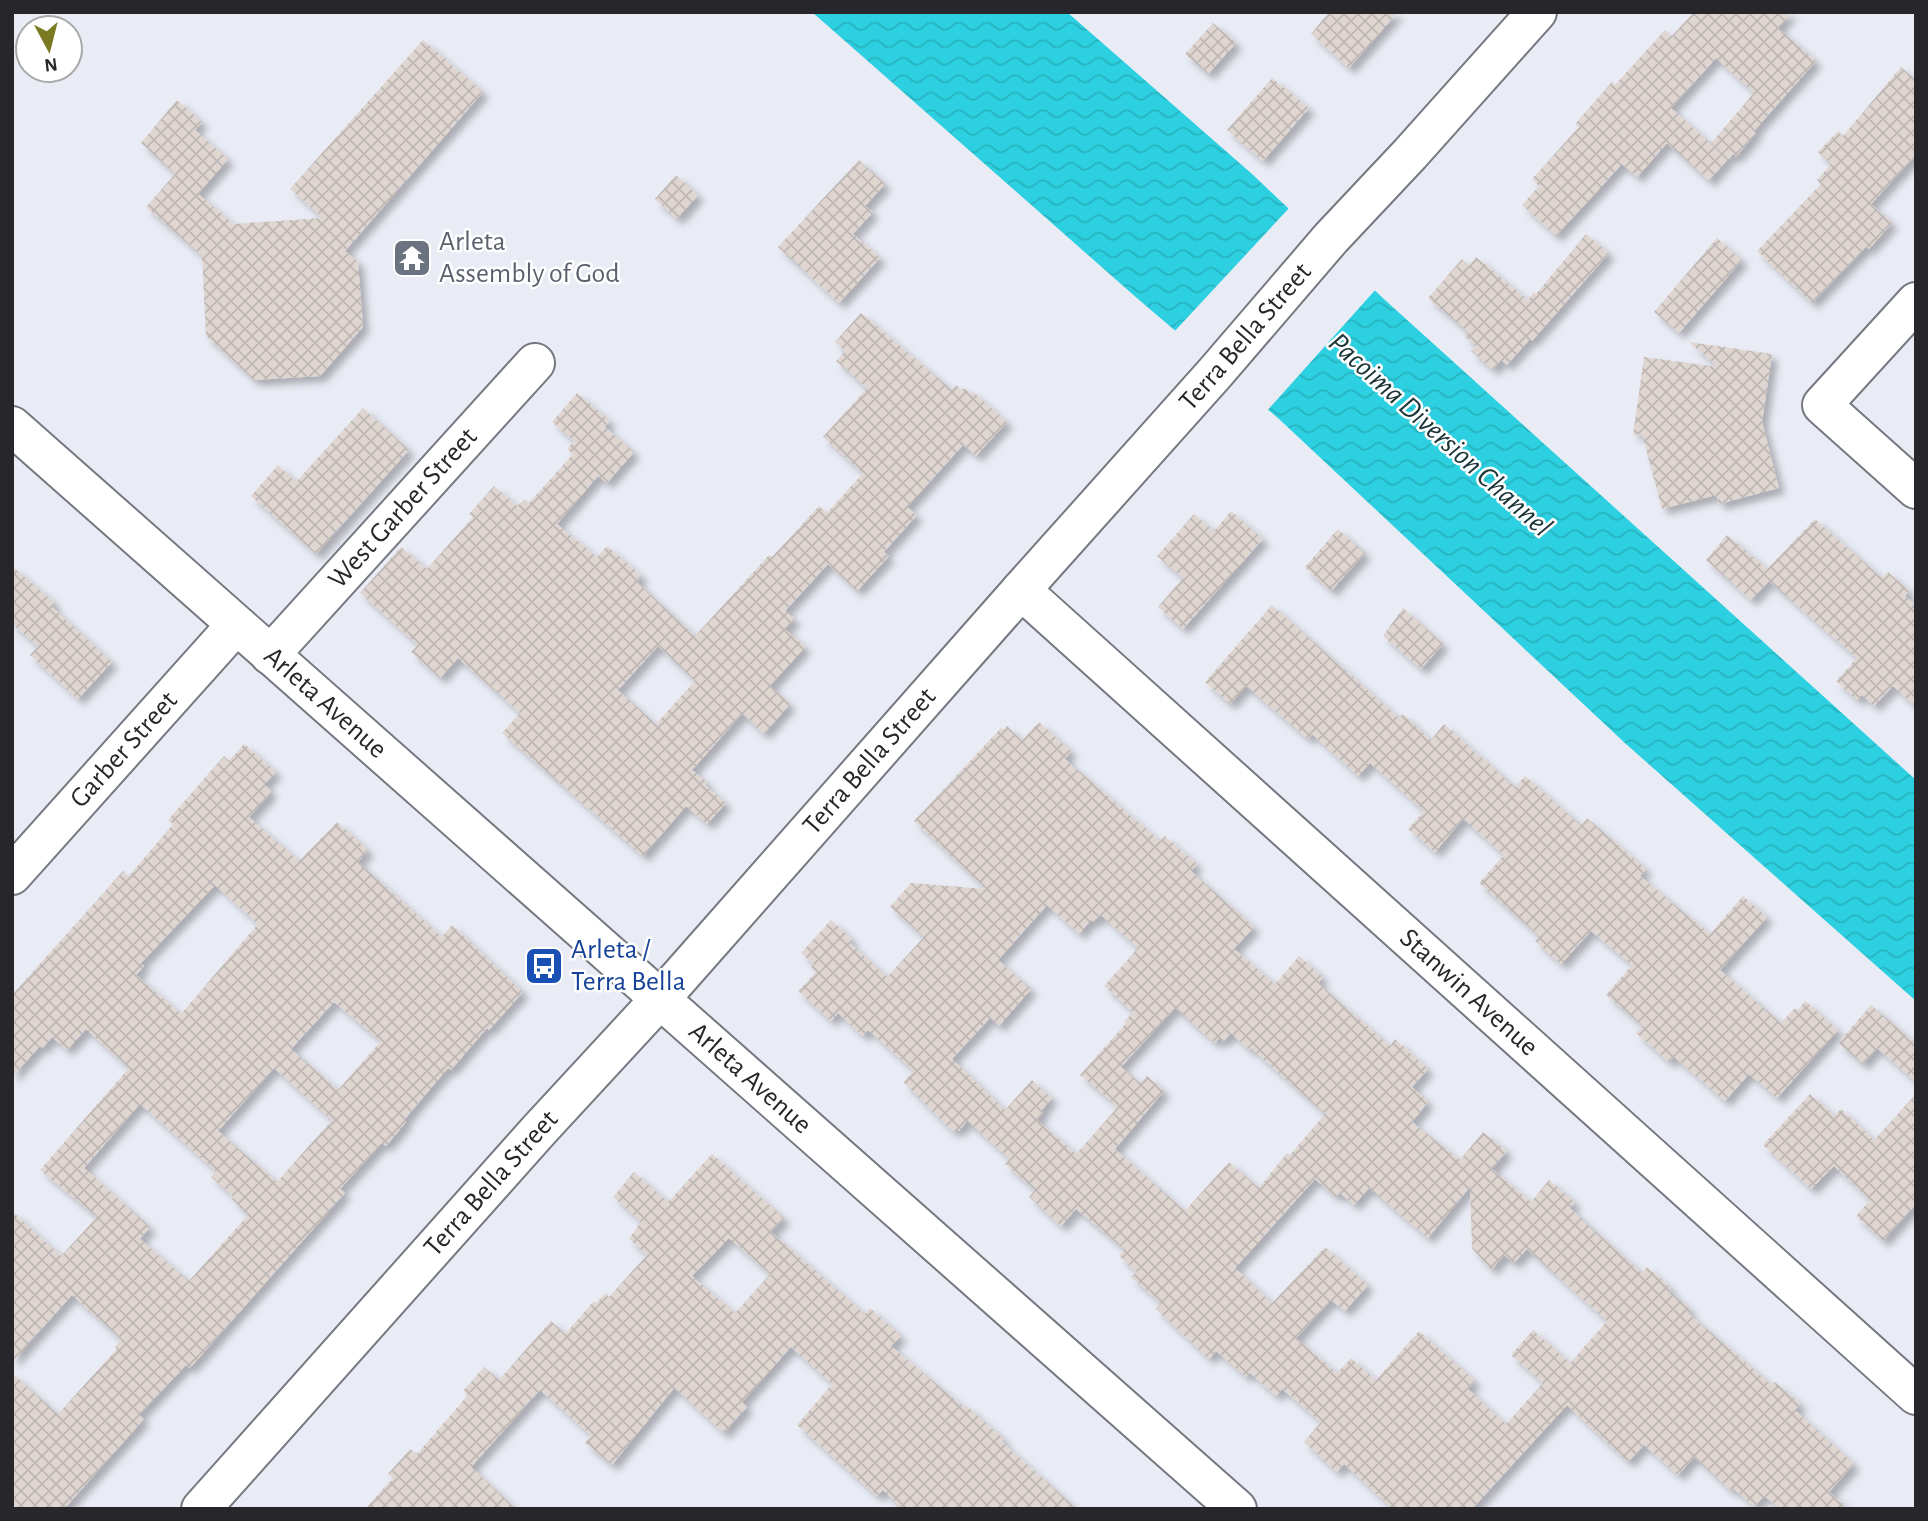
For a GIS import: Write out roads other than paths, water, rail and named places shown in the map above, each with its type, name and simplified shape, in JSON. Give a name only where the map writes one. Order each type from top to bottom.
[{"type":"main road","name":"Terra Bella Street","points":[[201,1509],[540,1129],[661,998],[1215,373],[1331,238],[1537,12]]},
{"type":"main road","points":[[1916,302],[1822,405],[1916,489]]},
{"type":"main road","name":"West Garber Street","points":[[270,655],[535,363]]},
{"type":"main road","name":"Arleta Avenue","points":[[12,426],[1237,1509]]},
{"type":"main road","name":"Stanwin Avenue","points":[[1021,590],[1916,1395]]},
{"type":"main road","name":"Garber Street","points":[[12,876],[236,625]]},
{"type":"water","name":"Pacoima Diversion Channel","points":[[812,12],[1067,12],[1252,174],[1385,300],[1916,780],[1916,1001],[1626,744],[1279,419],[1138,299]]},
{"type":"place","name":"Arleta Assembly of God","points":[[412,258]]},
{"type":"place","name":"Arleta / Terra Bella","points":[[544,966]]}]
